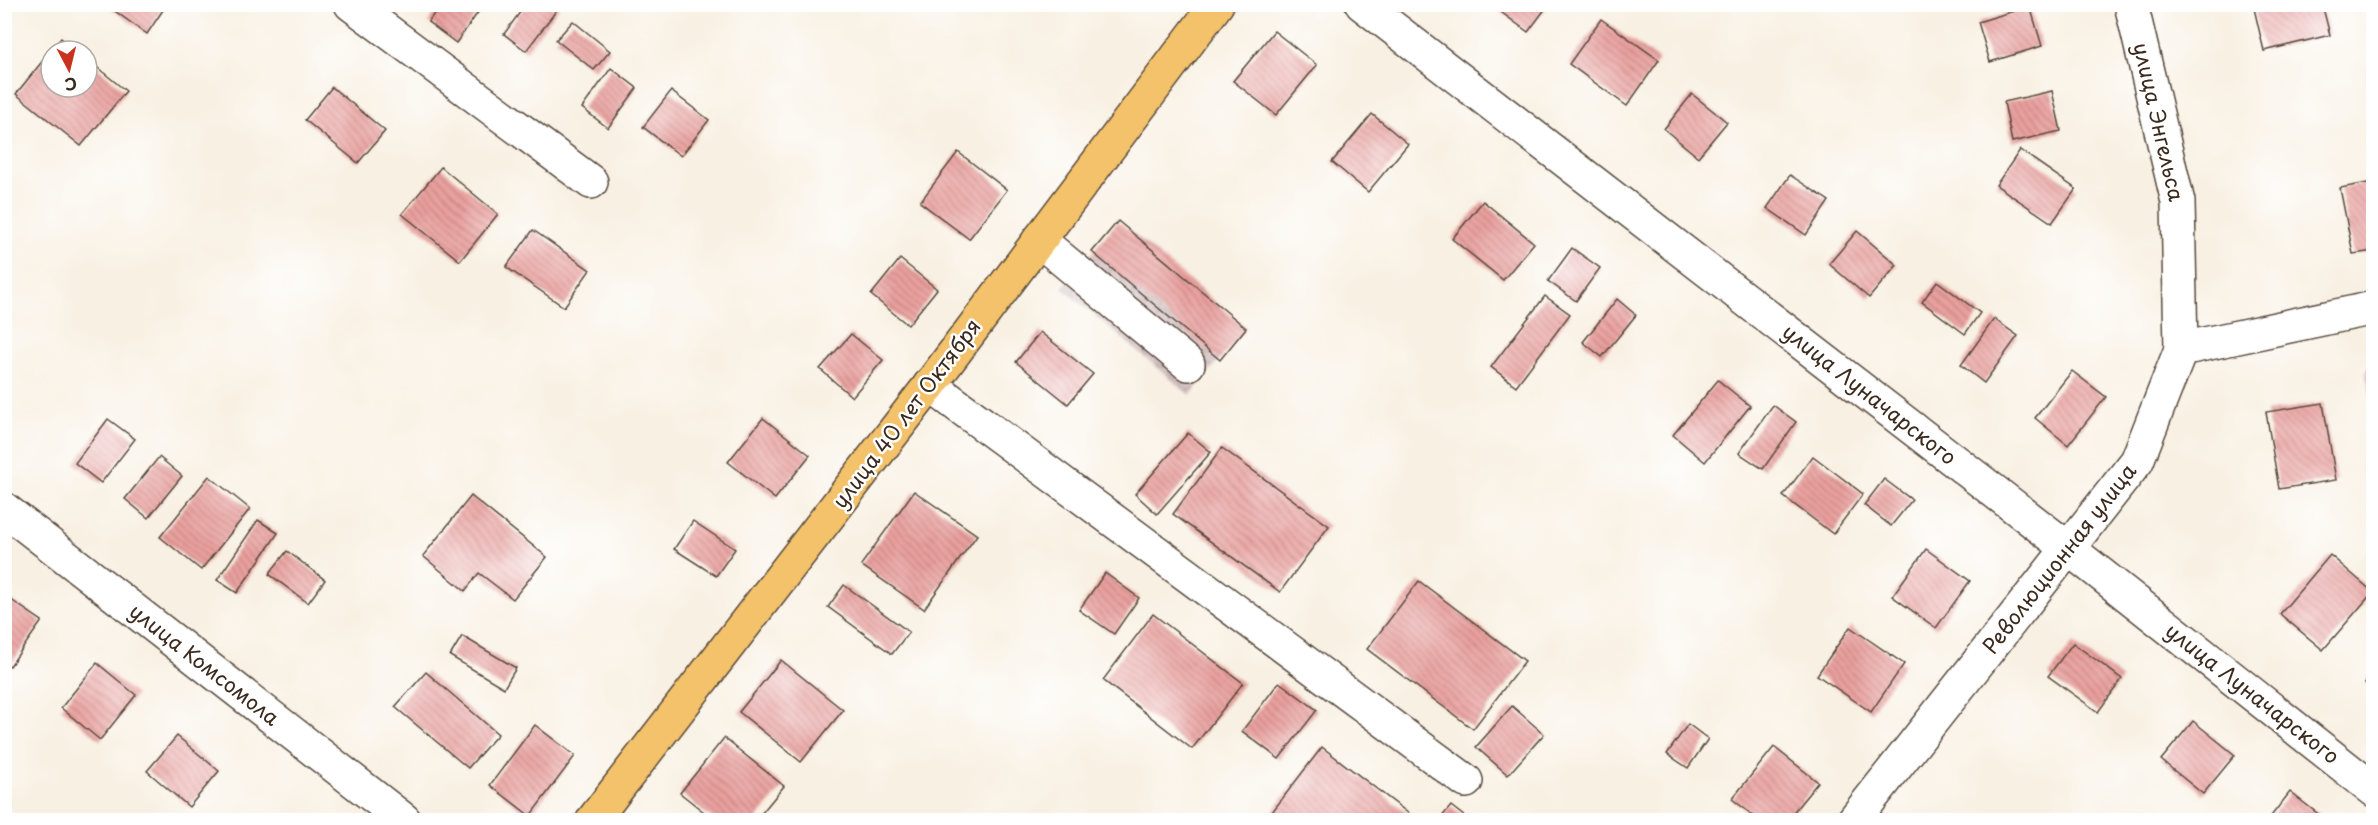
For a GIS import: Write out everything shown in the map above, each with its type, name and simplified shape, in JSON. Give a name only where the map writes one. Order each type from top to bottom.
[{"type":"main road","name":"улица 40 лет Октября","points":[[593,820],[930,385],[1216,4]]},
{"type":"street","points":[[351,4],[591,182]]},
{"type":"street","name":"улица Луначарского","points":[[1362,4],[2069,549],[2373,790]]},
{"type":"street","name":"улица Энгельса","points":[[2132,4],[2178,202],[2181,349]]},
{"type":"street","points":[[1039,240],[1188,364]]},
{"type":"street","points":[[2181,349],[2373,308]]},
{"type":"street","name":"Революционная улица","points":[[1854,820],[2138,461],[2181,349]]},
{"type":"street","points":[[930,385],[1466,781]]},
{"type":"street","name":"улица Комсомола","points":[[4,509],[404,820]]},
{"type":"shaded area","points":[[1118,221],[1246,328],[1190,395],[1062,288]]},
{"type":"building","points":[[105,4],[167,4],[147,34]]},
{"type":"building","points":[[441,4],[471,4],[479,11],[456,43],[428,22]]},
{"type":"building","points":[[526,4],[559,7],[526,51],[504,34]]},
{"type":"building","points":[[1138,4],[1150,4],[1145,10]]},
{"type":"building","points":[[1490,4],[1549,4],[1528,32]]},
{"type":"building","points":[[2253,4],[2322,4],[2330,35],[2264,51]]},
{"type":"building","points":[[2030,6],[2042,46],[1990,62],[1978,22]]},
{"type":"building","points":[[1601,19],[1659,60],[1627,106],[1569,64]]},
{"type":"building","points":[[573,21],[610,51],[594,70],[556,40]]},
{"type":"building","points":[[1274,31],[1317,65],[1276,115],[1233,81]]},
{"type":"building","points":[[39,65],[39,99],[99,99],[99,69],[126,91],[81,146],[16,94]]},
{"type":"building","points":[[611,68],[637,88],[608,128],[582,108]]},
{"type":"building","points":[[332,87],[385,131],[358,163],[305,120]]},
{"type":"building","points":[[671,91],[709,120],[681,156],[643,127]]},
{"type":"building","points":[[2052,91],[2061,131],[2012,142],[2004,102]]},
{"type":"building","points":[[1692,94],[1727,122],[1698,157],[1664,129]]},
{"type":"building","points":[[1372,114],[1408,144],[1368,192],[1332,162]]},
{"type":"building","points":[[2020,150],[2076,189],[2052,223],[1996,185]]},
{"type":"building","points":[[958,152],[1007,190],[969,239],[920,202]]},
{"type":"building","points":[[441,167],[498,214],[460,261],[402,214]]},
{"type":"building","points":[[1790,175],[1829,201],[1806,235],[1767,208]]},
{"type":"building","points":[[2374,182],[2374,251],[2353,254],[2340,188]]},
{"type":"building","points":[[1483,201],[1534,243],[1503,280],[1452,239]]},
{"type":"building","points":[[1118,221],[1246,328],[1220,360],[1092,252]]},
{"type":"building","points":[[533,230],[590,270],[564,307],[506,267]]},
{"type":"building","points":[[1857,231],[1897,265],[1869,298],[1829,264]]},
{"type":"building","points":[[1572,248],[1600,268],[1576,301],[1548,281]]},
{"type":"building","points":[[900,259],[937,289],[908,325],[871,295]]},
{"type":"building","points":[[1937,281],[1980,313],[1965,334],[1922,302]]},
{"type":"building","points":[[1545,296],[1570,314],[1516,386],[1491,367]]},
{"type":"building","points":[[1617,299],[1636,315],[1602,357],[1583,342]]},
{"type":"building","points":[[1994,319],[2018,336],[1984,383],[1961,365]]},
{"type":"building","points":[[1040,332],[1093,374],[1068,404],[1016,362]]},
{"type":"building","points":[[851,334],[883,360],[852,397],[820,369]]},
{"type":"building","points":[[2374,369],[2374,404],[2373,404],[2365,371]]},
{"type":"building","points":[[2072,371],[2106,397],[2068,445],[2035,418]]},
{"type":"building","points":[[1718,380],[1750,406],[1705,462],[1673,435]]},
{"type":"building","points":[[2323,403],[2336,480],[2279,489],[2266,412]]},
{"type":"building","points":[[1773,405],[1796,422],[1763,469],[1739,453]]},
{"type":"building","points":[[763,418],[810,455],[775,499],[728,462]]},
{"type":"building","points":[[108,419],[135,439],[101,483],[75,463]]},
{"type":"building","points":[[1188,433],[1211,452],[1157,514],[1135,494]]},
{"type":"building","points":[[1222,448],[1329,526],[1280,592],[1173,514]]},
{"type":"building","points":[[1813,456],[1863,494],[1833,534],[1783,496]]},
{"type":"building","points":[[159,457],[182,476],[148,518],[125,499]]},
{"type":"building","points":[[209,476],[250,509],[201,570],[160,537]]},
{"type":"building","points":[[1884,479],[1912,500],[1891,526],[1864,505]]},
{"type":"building","points":[[914,491],[977,535],[924,609],[861,565]]},
{"type":"building","points":[[471,496],[547,557],[513,599],[479,573],[465,591],[423,556]]},
{"type":"building","points":[[258,520],[278,533],[237,593],[217,580]]},
{"type":"building","points":[[693,521],[735,549],[716,576],[674,549]]},
{"type":"building","points":[[1926,549],[1970,581],[1936,628],[1892,596]]},
{"type":"building","points":[[287,551],[325,580],[308,603],[269,574]]},
{"type":"building","points":[[2330,555],[2373,592],[2323,650],[2280,614]]},
{"type":"building","points":[[1105,573],[1139,598],[1114,634],[1079,610]]},
{"type":"building","points":[[1419,581],[1525,661],[1473,729],[1367,649]]},
{"type":"building","points":[[844,585],[909,632],[892,654],[828,607]]},
{"type":"building","points":[[4,595],[42,621],[10,666],[4,663]]},
{"type":"building","points":[[1153,614],[1243,683],[1192,749],[1103,680]]},
{"type":"building","points":[[1850,627],[1904,664],[1871,712],[1817,675]]},
{"type":"building","points":[[462,636],[516,668],[504,688],[450,656]]},
{"type":"building","points":[[2073,643],[2122,679],[2098,712],[2048,676]]},
{"type":"building","points":[[781,660],[843,710],[801,762],[739,712]]},
{"type":"building","points":[[97,663],[136,695],[100,740],[61,708]]},
{"type":"building","points":[[426,672],[498,734],[468,768],[395,707]]},
{"type":"building","points":[[2374,673],[2374,690],[2365,683]]},
{"type":"building","points":[[1279,682],[1317,710],[1279,759],[1242,731]]},
{"type":"building","points":[[1512,706],[1544,734],[1508,775],[1476,747]]},
{"type":"building","points":[[2193,721],[2235,755],[2203,794],[2161,760]]},
{"type":"building","points":[[1688,724],[1708,739],[1688,768],[1667,754]]},
{"type":"building","points":[[535,725],[575,756],[530,816],[490,785]]},
{"type":"building","points":[[177,736],[219,771],[189,807],[147,771]]},
{"type":"building","points":[[724,738],[784,786],[756,820],[714,820],[680,793]]},
{"type":"building","points":[[1322,747],[1417,820],[1283,820],[1272,812]]},
{"type":"building","points":[[1774,747],[1818,782],[1787,820],[1759,820],[1732,799]]},
{"type":"building","points":[[2290,792],[2326,820],[2268,820]]},
{"type":"building","points":[[1451,806],[1469,820],[1439,820]]}]
